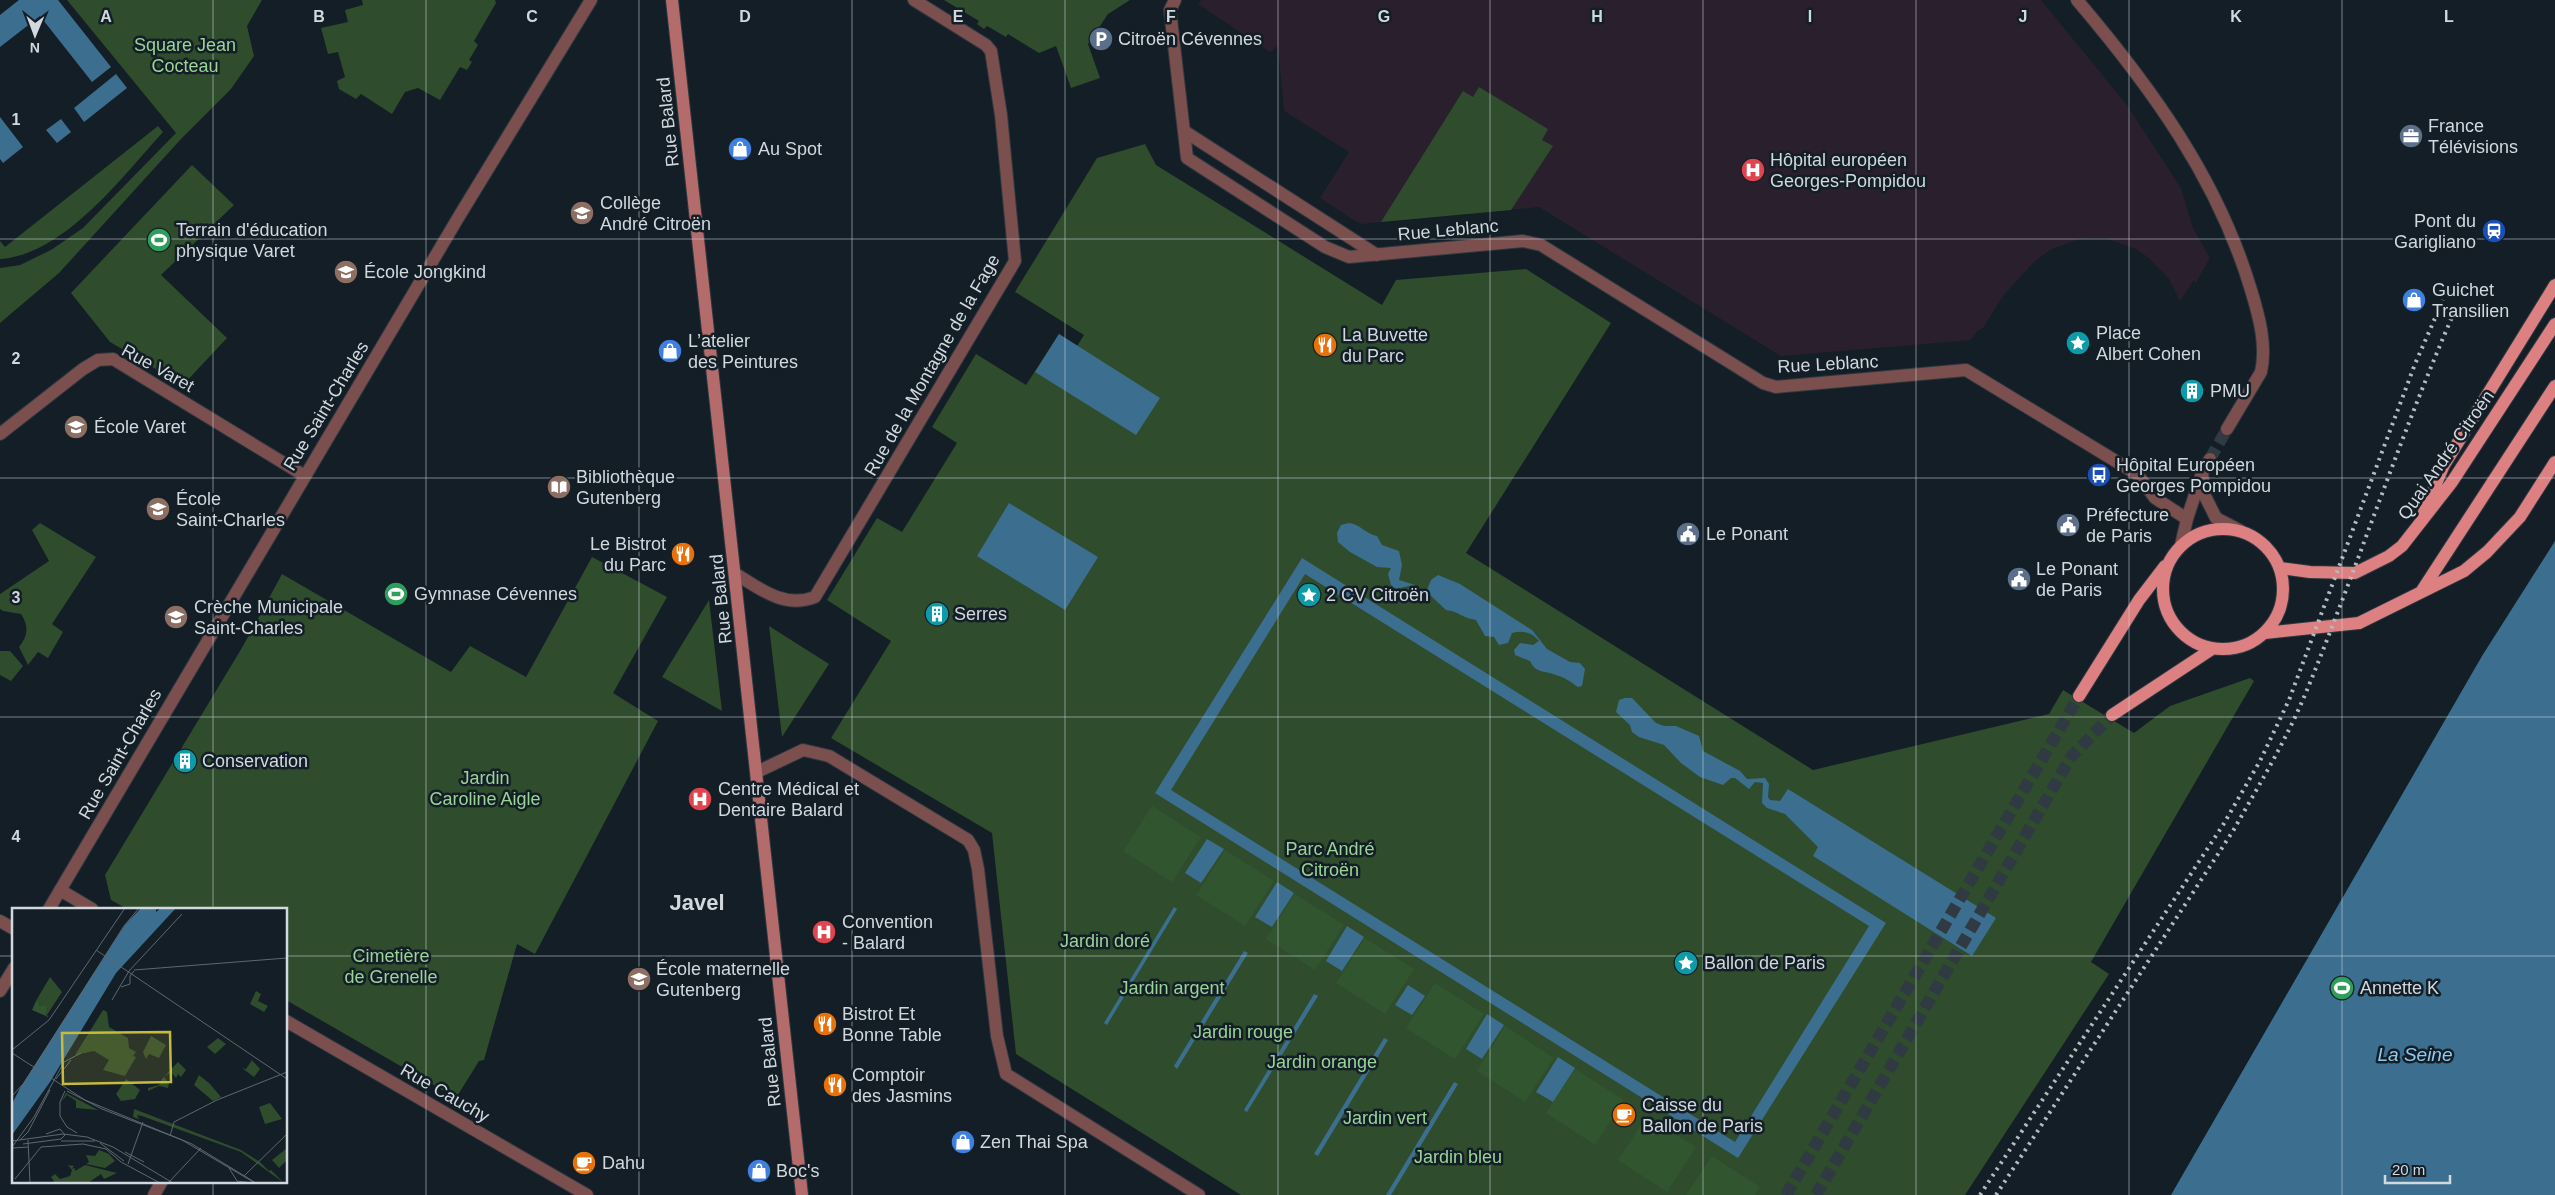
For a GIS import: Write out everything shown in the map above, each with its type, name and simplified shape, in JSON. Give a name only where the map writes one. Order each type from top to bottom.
[{"type":"main road","points":[[2414,533],[2444,465],[2555,285]]},
{"type":"main road","name":"Quai André Citroën","points":[[2280,568],[2310,572],[2355,572],[2388,556],[2414,533],[2452,482],[2555,324]]},
{"type":"main road","points":[[2420,594],[2555,386]]},
{"type":"main road","points":[[2266,633],[2359,624],[2464,571],[2487,552],[2520,517],[2555,462]]},
{"type":"main road","points":[[2079,696],[2139,600],[2171,558],[2181,545],[2194,536],[2209,530],[2225,528],[2241,531],[2254,536],[2265,545],[2280,568],[2285,597],[2276,619],[2266,633],[2250,644],[2231,649],[2212,649],[2194,642],[2178,630],[2168,614],[2162,596],[2164,576],[2171,558]]},
{"type":"main road","points":[[2112,715],[2212,649]]},
{"type":"street","name":"Rue Saint-Charles","points":[[50,908],[458,218],[591,0]]},
{"type":"street","name":"Rue Balard","points":[[672,0],[736,574],[802,1195]]},
{"type":"street","name":"Rue de la Montagne de la Fage","points":[[736,574],[775,598],[804,601],[815,596],[1015,261],[1001,115],[991,52],[986,44],[914,0]]},
{"type":"street","name":"Rue Leblanc","points":[[1175,0],[1170,10],[1187,158],[1192,164],[1325,247],[1349,257],[1523,241],[1541,245],[1763,382],[1776,387],[1966,370],[2137,474],[2155,498],[2187,520]]},
{"type":"street","points":[[2077,0],[2146,84],[2190,151],[2230,229],[2243,264],[2257,309],[2264,362],[2261,372],[2227,429]]},
{"type":"street","name":"Rue Leblanc","points":[[1184,131],[1377,255]]},
{"type":"street","name":"Rue Varet","points":[[0,434],[83,369],[98,360],[113,360],[305,476]]},
{"type":"street","points":[[2181,545],[2202,473],[2210,459]]},
{"type":"street","points":[[2202,473],[2206,496],[2216,518],[2241,531]]},
{"type":"street","points":[[757,772],[803,750],[816,751],[829,756],[968,840],[974,850],[978,869],[997,1036],[1006,1074],[1198,1195]]},
{"type":"street","points":[[60,890],[90,908]]},
{"type":"street","points":[[0,921],[12,928]]},
{"type":"street","points":[[0,991],[12,971]]},
{"type":"street","name":"Rue Cauchy","points":[[288,1022],[586,1195]]},
{"type":"street","points":[[154,1195],[161,1182]]},
{"type":"shaded area","name":"Hôpital européen Georges-Pompidou","points":[[1201,0],[2041,0],[2127,105],[2181,188],[2193,228],[2210,258],[2196,283],[2194,280],[2180,301],[2169,279],[2149,258],[2136,249],[2105,238],[2079,239],[2050,250],[2034,262],[2003,296],[1983,328],[1977,331],[1971,340],[1781,356],[1539,207],[1361,224],[1352,219],[1320,198],[1349,152],[1284,111],[1278,46],[1270,52],[1198,4]]},
{"type":"green space","name":"Square Jean Cocteau","points":[[67,0],[262,0],[247,26],[254,56],[231,89],[181,139],[59,273],[0,323],[0,268],[20,265],[51,250],[83,228],[176,133]]},
{"type":"green space","points":[[362,0],[495,0],[496,3],[474,41],[478,45],[469,60],[472,62],[467,70],[460,67],[440,100],[418,88],[405,92],[392,114],[361,94],[356,99],[339,89],[337,81],[345,77],[338,52],[328,54],[321,28],[348,22],[345,10],[363,5]]},
{"type":"green space","points":[[944,0],[1130,0],[1108,14],[1088,44],[1100,78],[1071,88],[1056,46],[1039,53],[1008,34],[1006,37],[987,26],[984,29],[977,24],[979,21]]},
{"type":"green space","points":[[1479,87],[1548,129],[1542,140],[1553,146],[1511,210],[1381,222],[1463,91],[1473,97]]},
{"type":"green space","points":[[158,126],[163,132],[110,191],[69,229],[47,244],[24,254],[0,259],[0,241],[5,247]]},
{"type":"green space","name":"Parc André Citroën","points":[[1145,144],[1156,165],[1382,305],[1396,280],[1526,269],[1611,323],[1466,553],[1813,770],[2049,714],[2063,690],[2134,733],[2170,706],[2250,678],[2254,681],[2091,962],[2109,974],[1965,1195],[1241,1195],[1016,1054],[992,833],[831,738],[891,641],[827,600],[877,518],[902,532],[957,443],[932,427],[976,354],[1026,385],[1059,334],[1077,346],[1084,335],[1015,292],[1097,158]]},
{"type":"green space","name":"Terrain d'éducation physique Varet","points":[[192,165],[234,205],[161,275],[227,338],[183,385],[110,342],[71,293]]},
{"type":"green space","points":[[40,523],[96,557],[52,624],[63,632],[48,658],[38,652],[28,665],[19,647],[26,635],[25,623],[21,614],[0,609],[0,594],[49,561],[32,530]]},
{"type":"green space","name":"Jardin Caroline Aigle","points":[[592,557],[667,597],[613,693],[658,721],[535,954],[517,944],[484,1060],[479,1061],[456,1098],[288,1001],[288,908],[125,908],[111,900],[105,875],[243,646],[282,574],[451,672],[470,646],[526,677]]},
{"type":"green space","points":[[709,600],[722,711],[662,677]]},
{"type":"green space","points":[[769,626],[829,664],[782,737]]},
{"type":"green space","points":[[0,651],[10,651],[23,666],[11,681],[0,675]]},
{"type":"green space","points":[[1152,806],[1201,837],[1172,882],[1123,851]]},
{"type":"green space","points":[[1225,850],[1274,881],[1245,926],[1196,895]]},
{"type":"green space","points":[[1295,894],[1344,925],[1315,970],[1266,939]]},
{"type":"green space","points":[[1365,938],[1414,969],[1385,1014],[1336,983]]},
{"type":"green space","points":[[1435,983],[1484,1014],[1455,1059],[1406,1028]]},
{"type":"green space","points":[[1505,1026],[1554,1058],[1525,1102],[1477,1071]]},
{"type":"green space","points":[[1575,1069],[1624,1100],[1595,1145],[1546,1113]]},
{"type":"green space","points":[[1647,1116],[1696,1147],[1667,1192],[1618,1160]]},
{"type":"green space","points":[[1712,1156],[1760,1187],[1755,1195],[1686,1195]]},
{"type":"water","points":[[19,0],[58,0],[111,67],[92,82],[40,16],[0,47],[0,15]]},
{"type":"water","points":[[116,74],[127,88],[84,122],[74,108]]},
{"type":"water","points":[[0,117],[23,147],[3,163],[0,159]]},
{"type":"water","points":[[61,119],[71,132],[57,143],[46,130]]},
{"type":"water","points":[[1059,334],[1160,398],[1136,435],[1035,372]]},
{"type":"water","points":[[1009,503],[1098,557],[1065,610],[977,556]]},
{"type":"water","points":[[1349,523],[1377,536],[1382,545],[1399,551],[1402,565],[1399,580],[1415,585],[1416,590],[1427,590],[1431,580],[1438,575],[1460,584],[1532,630],[1547,649],[1570,662],[1580,663],[1585,669],[1582,686],[1578,687],[1562,677],[1538,670],[1530,661],[1515,655],[1514,650],[1520,643],[1533,645],[1539,641],[1530,634],[1524,632],[1512,633],[1508,643],[1499,645],[1494,637],[1485,636],[1476,620],[1446,610],[1430,595],[1414,599],[1412,588],[1409,586],[1396,589],[1391,585],[1388,574],[1391,568],[1377,567],[1350,552],[1338,542],[1337,533],[1341,525]]},
{"type":"water","name":"La Seine","points":[[2555,541],[2555,1195],[2171,1195],[2482,656]]},
{"type":"water","points":[[1302,558],[1886,923],[1738,1158],[1155,793]],"holes":[[[1305,574],[1869,926],[1735,1142],[1171,790]]]},
{"type":"water","points":[[1632,698],[1656,723],[1664,726],[1676,726],[1699,736],[1703,751],[1740,771],[1747,779],[1765,778],[1769,784],[1768,797],[1770,800],[1780,801],[1788,789],[1996,918],[1972,956],[1813,856],[1818,847],[1785,814],[1767,808],[1762,803],[1763,783],[1755,782],[1749,789],[1735,778],[1731,778],[1723,785],[1700,777],[1681,763],[1664,745],[1639,737],[1632,732],[1630,725],[1616,712],[1619,700]]},
{"type":"water","points":[[1207,839],[1224,849],[1201,883],[1185,873]]},
{"type":"water","points":[[1277,882],[1294,893],[1272,927],[1255,917]]},
{"type":"water","points":[[1174,907],[1177,909],[1107,1025],[1104,1023]]},
{"type":"water","points":[[1347,926],[1364,937],[1342,971],[1326,961]]},
{"type":"water","points":[[1244,951],[1248,953],[1177,1069],[1174,1066]]},
{"type":"water","points":[[1408,985],[1425,996],[1412,1015],[1395,1005]]},
{"type":"water","points":[[1314,994],[1318,996],[1247,1112],[1244,1110]]},
{"type":"water","points":[[1487,1014],[1504,1025],[1482,1059],[1466,1049]]},
{"type":"water","points":[[1384,1038],[1388,1040],[1318,1156],[1314,1154]]},
{"type":"water","points":[[1558,1057],[1575,1068],[1553,1102],[1536,1092]]},
{"type":"water","points":[[1454,1082],[1458,1084],[1391,1195],[1386,1195]]},
{"type":"tunnel","points":[[2210,459],[2227,429]]},
{"type":"tunnel","points":[[1786,1195],[2079,696]]},
{"type":"tunnel","points":[[1816,1195],[2071,757],[2112,715]]},
{"type":"railway","points":[[1980,1195],[2223,825],[2260,761],[2289,700],[2415,364],[2443,300]]},
{"type":"railway","points":[[1996,1195],[2233,831],[2282,744],[2307,690],[2398,450],[2456,308]]},
{"type":"place","name":"Citroën Cévennes","points":[[1101,39]]},
{"type":"place","name":"France Télévisions","points":[[2411,136]]},
{"type":"place","name":"Au Spot","points":[[740,149]]},
{"type":"place","name":"Hôpital européen Georges-Pompidou","points":[[1753,170]]},
{"type":"place","name":"Collège André Citroën","points":[[582,213]]},
{"type":"place","name":"Pont du Garigliano","points":[[2494,231]]},
{"type":"place","name":"Terrain d'éducation physique Varet","points":[[159,240]]},
{"type":"place","name":"École Jongkind","points":[[346,272]]},
{"type":"place","name":"Guichet Transilien","points":[[2414,300]]},
{"type":"place","name":"Place Albert Cohen","points":[[2078,343]]},
{"type":"place","name":"La Buvette du Parc","points":[[1325,345]]},
{"type":"place","name":"L’atelier des Peintures","points":[[670,351]]},
{"type":"place","name":"PMU","points":[[2192,391]]},
{"type":"place","name":"École Varet","points":[[76,427]]},
{"type":"place","name":"Hôpital Européen Georges Pompidou","points":[[2099,475]]},
{"type":"place","name":"Bibliothèque Gutenberg","points":[[559,487]]},
{"type":"place","name":"École Saint-Charles","points":[[158,509]]},
{"type":"place","name":"Préfecture de Paris","points":[[2068,525]]},
{"type":"place","name":"Le Ponant","points":[[1688,534]]},
{"type":"place","name":"Le Bistrot du Parc","points":[[683,554]]},
{"type":"place","name":"Le Ponant de Paris","points":[[2019,579]]},
{"type":"place","name":"Gymnase Cévennes","points":[[396,594]]},
{"type":"place","name":"2 CV Citroën","points":[[1309,595]]},
{"type":"place","name":"Serres","points":[[937,614]]},
{"type":"place","name":"Crèche Municipale Saint-Charles","points":[[176,617]]},
{"type":"place","name":"Conservation","points":[[185,761]]},
{"type":"place","name":"Centre Médical et Dentaire Balard","points":[[700,799]]},
{"type":"place","name":"Convention - Balard","points":[[824,932]]},
{"type":"place","name":"Ballon de Paris","points":[[1686,963]]},
{"type":"place","name":"École maternelle Gutenberg","points":[[639,979]]},
{"type":"place","name":"Annette K","points":[[2342,988]]},
{"type":"place","name":"Bistrot Et Bonne Table","points":[[825,1024]]},
{"type":"place","name":"Comptoir des Jasmins","points":[[835,1085]]},
{"type":"place","name":"Caisse du Ballon de Paris","points":[[1624,1115]]},
{"type":"place","name":"Zen Thai Spa","points":[[963,1142]]},
{"type":"place","name":"Dahu","points":[[584,1163]]},
{"type":"place","name":"Boc's","points":[[759,1171]]},
{"type":"district","name":"Javel","points":[[697,902]]},
{"type":"park label","name":"Jardin doré","points":[[1105,941]]},
{"type":"park label","name":"Cimetière de Grenelle","points":[[391,966]]},
{"type":"park label","name":"Jardin argent","points":[[1172,988]]},
{"type":"park label","name":"Jardin rouge","points":[[1243,1032]]},
{"type":"park label","name":"Jardin orange","points":[[1322,1062]]},
{"type":"park label","name":"Jardin vert","points":[[1385,1118]]},
{"type":"park label","name":"Jardin bleu","points":[[1458,1157]]}]
